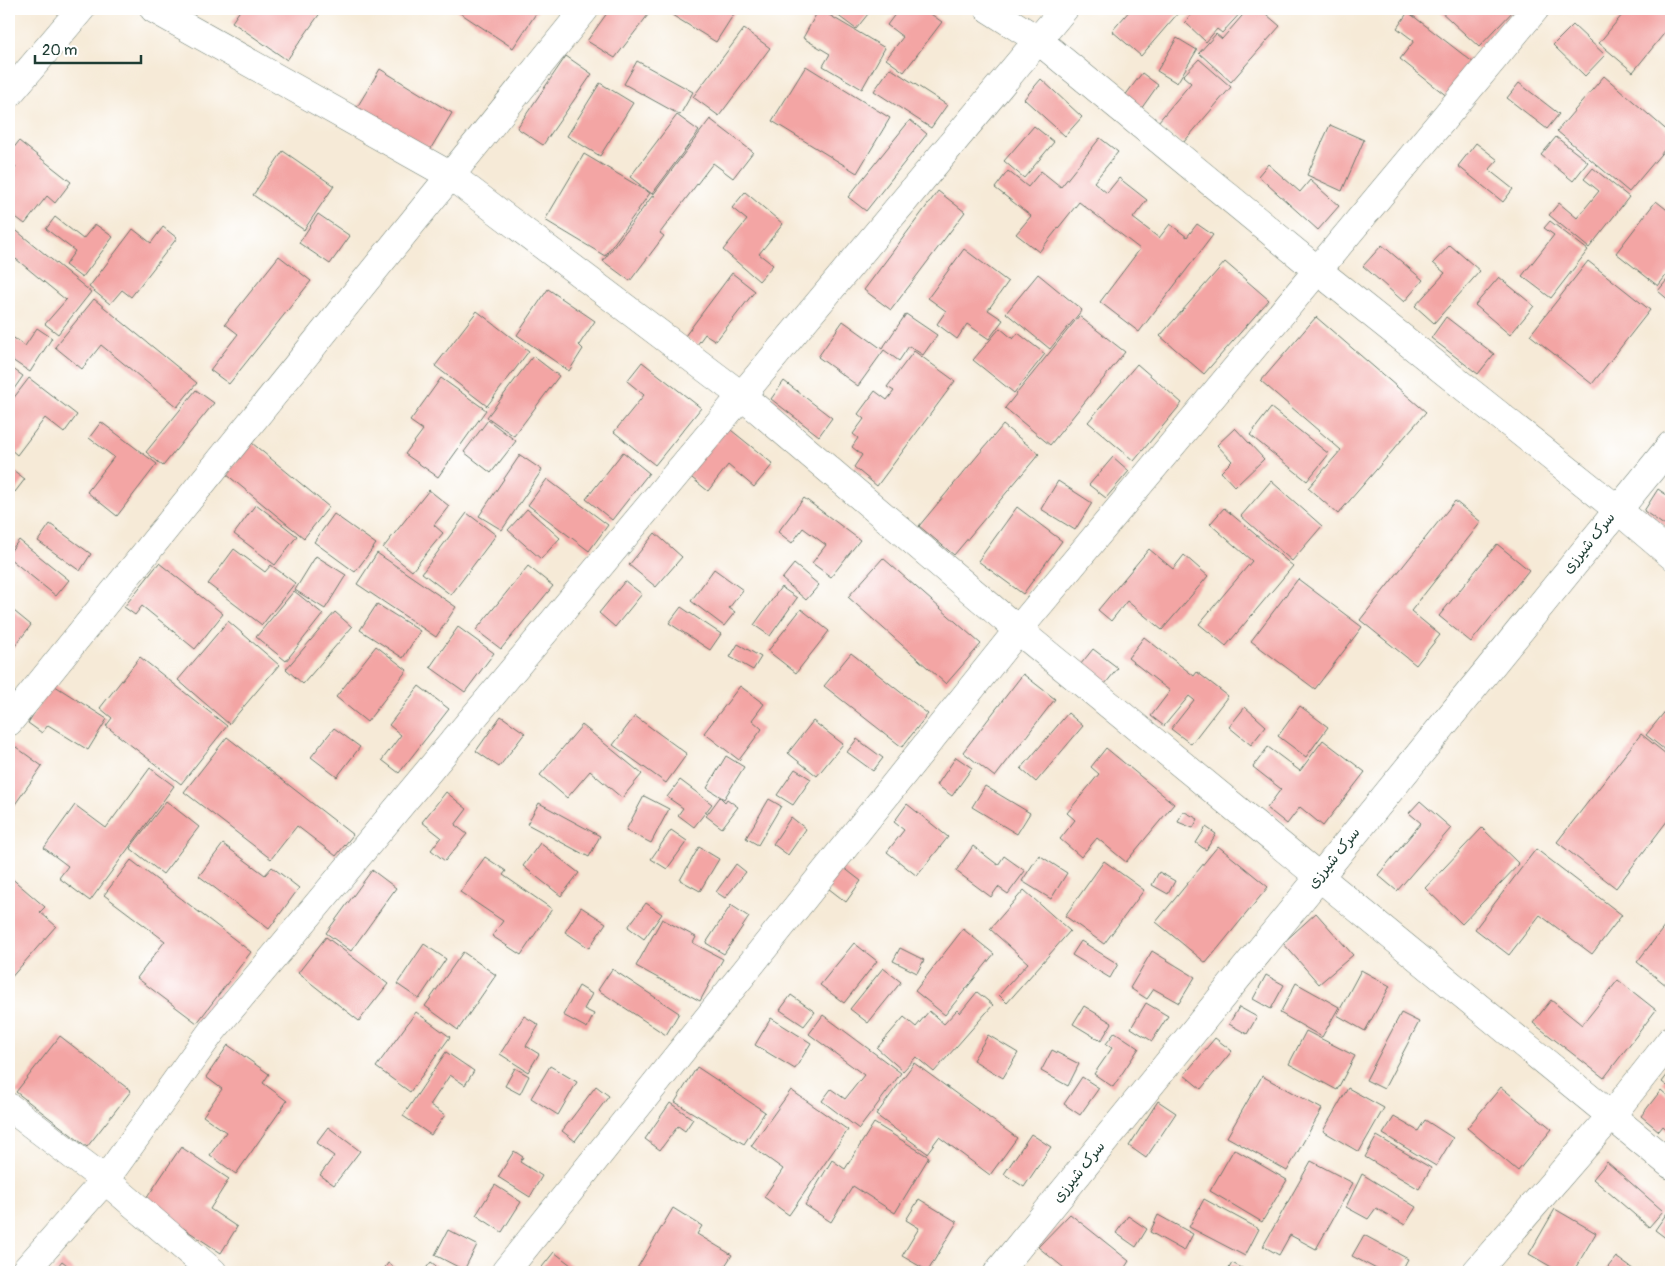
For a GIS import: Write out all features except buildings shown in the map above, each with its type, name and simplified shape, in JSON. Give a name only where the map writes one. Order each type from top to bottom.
[{"type":"street","points":[[9,94],[81,9]]},
{"type":"street","points":[[154,9],[451,176],[742,396],[1018,630],[1320,875],[1671,1165]]},
{"type":"street","points":[[9,722],[585,9]]},
{"type":"street","points":[[989,9],[1038,40],[1316,269],[1617,509],[1671,555]]},
{"type":"street","points":[[24,1272],[105,1180],[212,1031],[1064,9]]},
{"type":"street","points":[[505,1272],[1018,630],[1316,269],[1534,9]]},
{"type":"street","name":"سرک شیرزی","points":[[998,1272],[1671,444]]},
{"type":"street","points":[[1476,1272],[1611,1116],[1671,1040]]},
{"type":"street","points":[[9,1107],[105,1180],[213,1272]]}]
